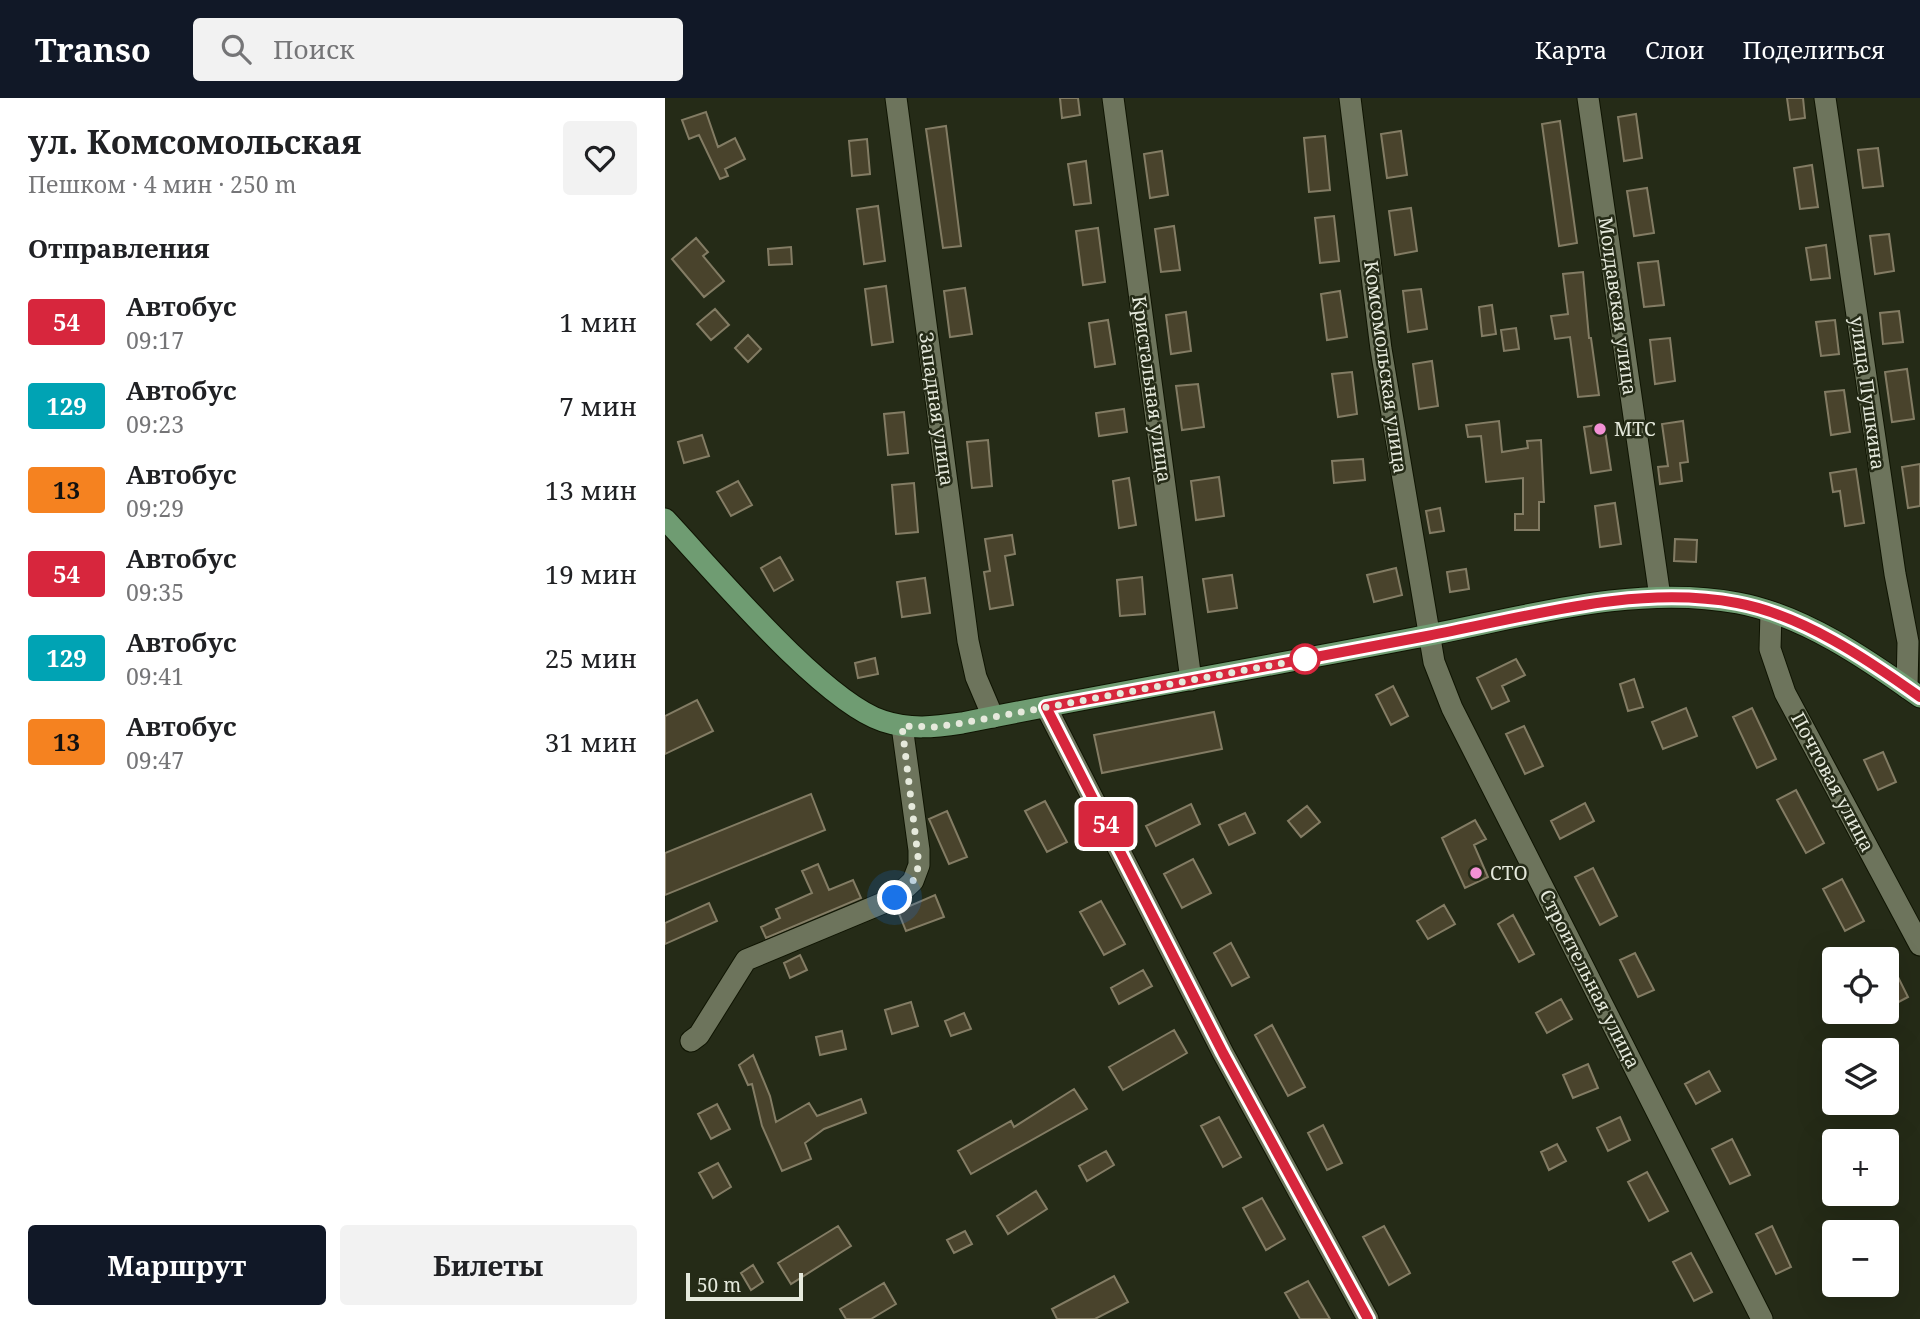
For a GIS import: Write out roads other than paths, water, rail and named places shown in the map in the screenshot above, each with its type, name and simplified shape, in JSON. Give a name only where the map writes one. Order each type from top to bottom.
[{"type":"main road","points":[[665,519],[827,685],[859,709],[902,726],[935,727],[1577,607],[1660,597],[1711,599],[1771,612],[1916,687]]},
{"type":"street","name":"Западная улица","points":[[896,98],[968,641],[976,677],[993,717]]},
{"type":"street","name":"Кристальная улица","points":[[1113,98],[1191,680]]},
{"type":"street","name":"Комсомольская улица","points":[[1350,98],[1381,349],[1428,636]]},
{"type":"street","name":"Молдавская улица","points":[[1588,98],[1660,597]]},
{"type":"street","name":"улица Пушкина","points":[[1825,98],[1893,560],[1916,687]]},
{"type":"street","name":"Почтовая улица","points":[[1771,612],[1770,649],[1785,693],[1920,945]]},
{"type":"street","name":"Строительная улица","points":[[1428,636],[1434,662],[1452,708],[1762,1319]]},
{"type":"street","points":[[1046,707],[1223,1053],[1368,1319]]},
{"type":"street","points":[[691,1041],[699,1035],[746,960],[880,907],[905,891],[913,881],[919,865],[919,850],[902,726]]},
{"type":"place","name":"МТС","points":[[1600,429]]},
{"type":"place","name":"СТО","points":[[1476,873]]}]
